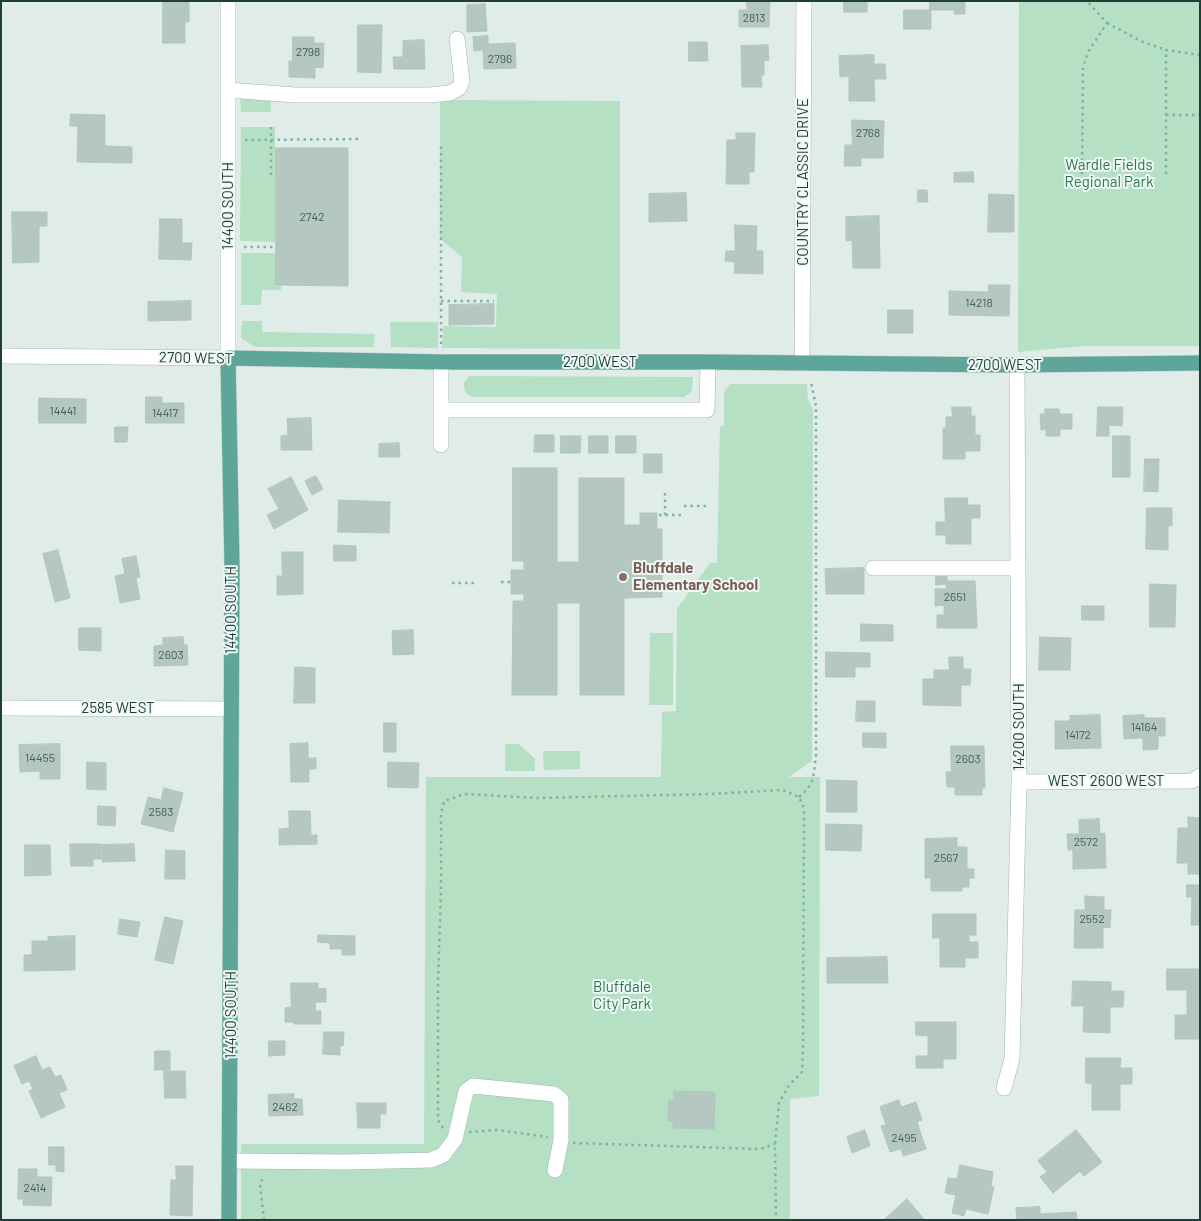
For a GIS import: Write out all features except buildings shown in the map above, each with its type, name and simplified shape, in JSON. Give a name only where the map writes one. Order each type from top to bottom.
[{"type":"main road","name":"2700 WEST","points":[[228,358],[441,362],[1017,365],[1200,362]]},
{"type":"main road","name":"14400 SOUTH","points":[[228,358],[232,567],[229,1220]]},
{"type":"street","name":"14400 SOUTH","points":[[228,1],[228,358]]},
{"type":"street","name":"COUNTRY CLASSIC DRIVE","points":[[802,363],[804,1]]},
{"type":"street","points":[[228,90],[330,95],[430,95],[450,93],[459,88],[462,81],[457,39]]},
{"type":"street","name":"2700 WEST","points":[[1,356],[228,358]]},
{"type":"street","points":[[441,362],[442,445]]},
{"type":"street","points":[[442,410],[707,410],[708,362]]},
{"type":"street","name":"14200 SOUTH","points":[[1004,1088],[1012,1060],[1019,782],[1017,365]]},
{"type":"street","points":[[873,568],[1018,568]]},
{"type":"street","name":"2585 WEST","points":[[3,708],[231,709]]},
{"type":"street","name":"WEST 2600 WEST","points":[[1019,782],[1196,779]]},
{"type":"street","points":[[230,1161],[346,1162],[432,1160],[443,1155],[455,1139],[466,1091],[473,1086],[554,1094],[561,1100],[562,1140],[555,1170]]},
{"type":"path","points":[[1087,1],[1107,23],[1143,42],[1166,50],[1200,55]]},
{"type":"path","points":[[1082,174],[1083,68],[1088,52],[1107,23]]},
{"type":"path","points":[[1166,50],[1166,174]]},
{"type":"path","points":[[1166,115],[1200,115]]},
{"type":"path","points":[[271,128],[271,175],[275,175]]},
{"type":"path","points":[[245,140],[361,139]]},
{"type":"path","points":[[441,144],[441,344]]},
{"type":"path","points":[[244,247],[273,248]]},
{"type":"path","points":[[441,301],[494,301]]},
{"type":"path","points":[[799,797],[808,789],[812,782],[816,755],[816,406],[811,382]]},
{"type":"path","points":[[665,493],[665,515]]},
{"type":"path","points":[[684,506],[707,506]]},
{"type":"path","points":[[659,515],[684,515]]},
{"type":"path","points":[[501,582],[510,582]]},
{"type":"path","points":[[452,583],[474,583]]},
{"type":"path","points":[[775,1144],[760,1149],[575,1143],[497,1130],[446,1132],[438,1120],[441,815],[444,801],[466,794],[538,798],[710,794],[783,790],[799,797],[804,808],[804,1049],[802,1072],[789,1085],[779,1103],[775,1144],[776,1220]]},
{"type":"green space","name":"Wardle Fields Regional Park","points":[[1019,1],[1200,1],[1200,346],[1084,346],[1018,352]]},
{"type":"green space","points":[[240,99],[271,100],[271,112],[241,112]]},
{"type":"green space","points":[[440,100],[620,101],[620,349],[442,348],[443,326],[496,327],[497,294],[461,292],[462,257],[440,239]]},
{"type":"green space","points":[[241,127],[275,127],[275,242],[240,241]]},
{"type":"green space","points":[[241,253],[276,253],[276,286],[281,286],[281,290],[262,290],[261,305],[241,305]]},
{"type":"green space","points":[[242,321],[262,321],[262,332],[375,334],[374,347],[255,347],[241,338]]},
{"type":"green space","points":[[390,322],[438,322],[438,348],[391,347]]},
{"type":"green space","points":[[469,376],[693,377],[692,391],[684,397],[474,397],[467,393],[464,388],[464,383]]},
{"type":"green space","name":"Bluffdale City Park","points":[[730,384],[807,384],[808,399],[813,410],[812,761],[789,777],[820,777],[819,1096],[790,1099],[790,1220],[241,1220],[241,1144],[424,1144],[426,777],[661,777],[662,712],[676,711],[677,609],[710,563],[717,563],[720,426],[724,426],[724,392]]},
{"type":"green space","points":[[650,633],[673,633],[673,705],[649,705]]},
{"type":"green space","points":[[505,744],[519,744],[535,759],[535,771],[505,771]]},
{"type":"green space","points":[[543,751],[580,751],[580,769],[544,770]]},
{"type":"place","name":"Bluffdale Elementary School","points":[[623,577]]}]
